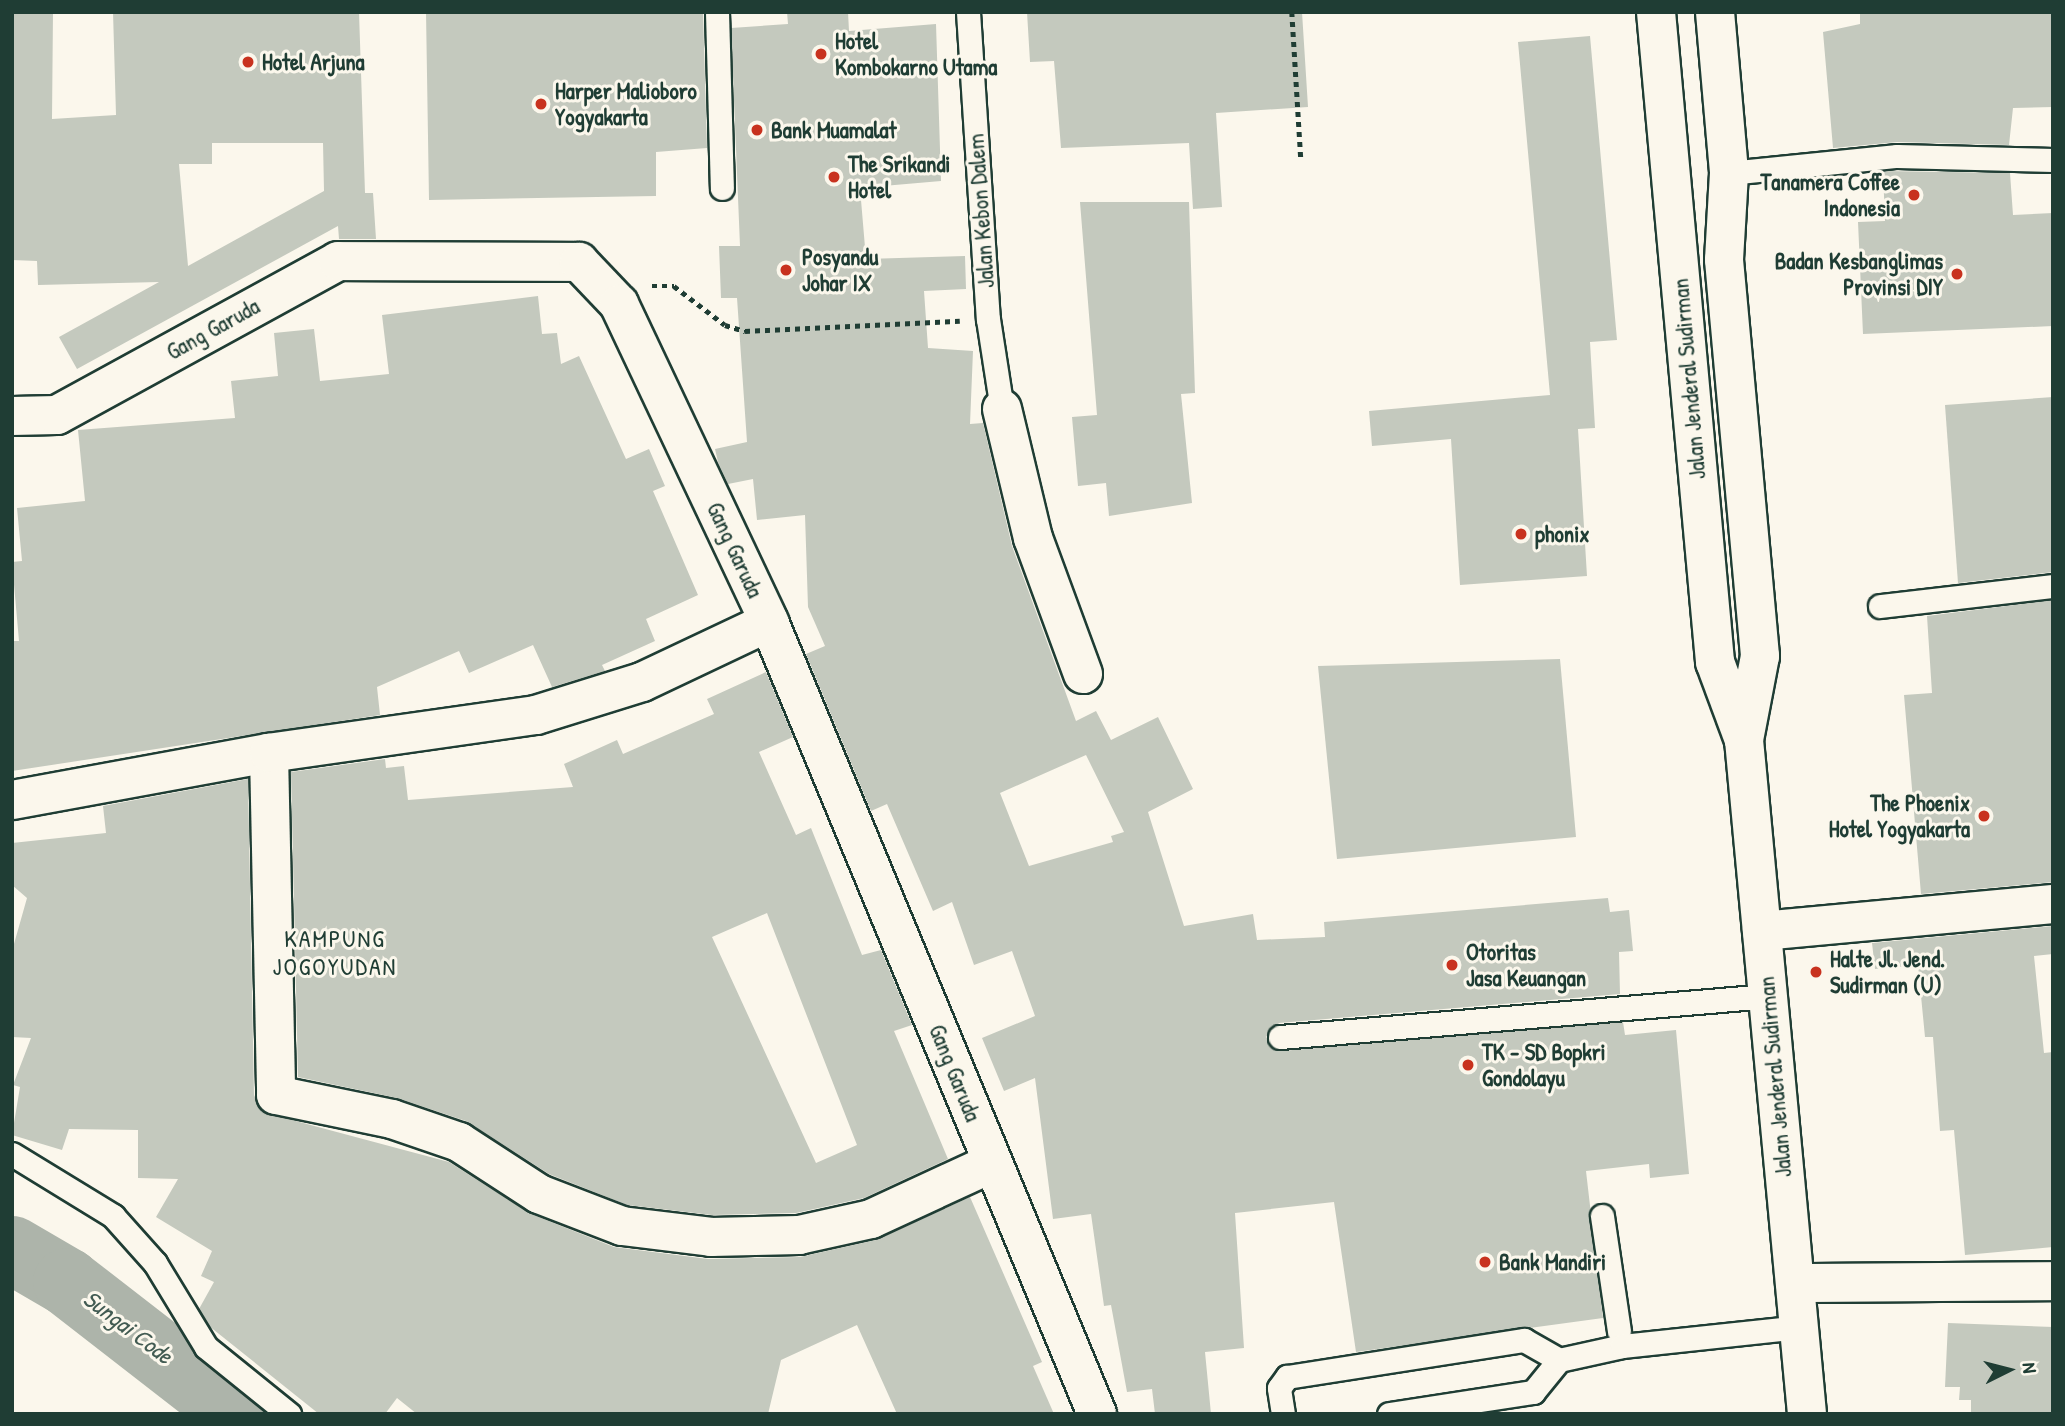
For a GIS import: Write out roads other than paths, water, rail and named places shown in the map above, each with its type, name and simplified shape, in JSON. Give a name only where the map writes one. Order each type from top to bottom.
[{"type":"street","name":"Jalan Jenderal Sudirman","points":[[1656,12],[1715,662],[1744,740],[1807,1414]]},
{"type":"street","name":"Jalan Jenderal Sudirman","points":[[1715,12],[1729,173],[1724,260],[1760,656],[1744,740]]},
{"type":"street","name":"Gang Garuda","points":[[12,416],[57,415],[338,261],[579,262],[612,297],[769,622],[1097,1414]]},
{"type":"street","points":[[1689,389],[1735,385]]},
{"type":"street","points":[[1002,410],[1032,538],[1083,674]]},
{"type":"street","points":[[12,800],[269,753],[536,715],[642,682],[769,622]]},
{"type":"street","points":[[269,753],[276,1096],[392,1119],[458,1142],[539,1194],[622,1226],[711,1237],[799,1235],[870,1219],[992,1163]]},
{"type":"street","points":[[1762,931],[2053,904]]},
{"type":"street","points":[[1795,1283],[2053,1281]]},
{"type":"lane","points":[[717,12],[722,188]]},
{"type":"lane","name":"Jalan Kebon Dalem","points":[[968,12],[988,319],[1002,410]]},
{"type":"lane","points":[[1729,173],[1897,156],[2053,160]]},
{"type":"lane","points":[[1880,606],[2053,586]]},
{"type":"lane","points":[[1280,1037],[1768,996]]},
{"type":"lane","points":[[12,1154],[113,1216],[155,1264],[206,1346],[289,1414]]},
{"type":"lane","points":[[1602,1216],[1619,1331]]},
{"type":"lane","points":[[1389,1414],[1533,1392],[1559,1360],[1622,1346],[1799,1327]]},
{"type":"lane","points":[[1283,1414],[1279,1388],[1287,1377],[1524,1340],[1559,1360]]},
{"type":"waterway","name":"Sungai Code","points":[[12,1250],[67,1282],[237,1414]]},
{"type":"place","name":"Hotel Kombokarno Utama","points":[[821,54]]},
{"type":"place","name":"Hotel Arjuna","points":[[248,62]]},
{"type":"place","name":"Harper Malioboro Yogyakarta","points":[[541,104]]},
{"type":"place","name":"Bank Muamalat","points":[[757,130]]},
{"type":"place","name":"The Srikandi Hotel","points":[[834,177]]},
{"type":"place","name":"Tanamera Coffee Indonesia","points":[[1914,195]]},
{"type":"place","name":"Posyandu Johar IX","points":[[786,270]]},
{"type":"place","name":"Badan Kesbanglimas Provinsi DIY","points":[[1957,274]]},
{"type":"place","name":"phonix","points":[[1521,534]]},
{"type":"place","name":"The Phoenix Hotel Yogyakarta","points":[[1984,816]]},
{"type":"place","name":"Otoritas Jasa Keuangan","points":[[1452,965]]},
{"type":"place","name":"Halte Jl. Jend. Sudirman (U)","points":[[1816,972]]},
{"type":"place","name":"TK - SD Bopkri Gondolayu","points":[[1468,1065]]},
{"type":"place","name":"Bank Mandiri","points":[[1485,1262]]},
{"type":"district","name":"KAMPUNG JOGOYUDAN","points":[[335,953]]}]
